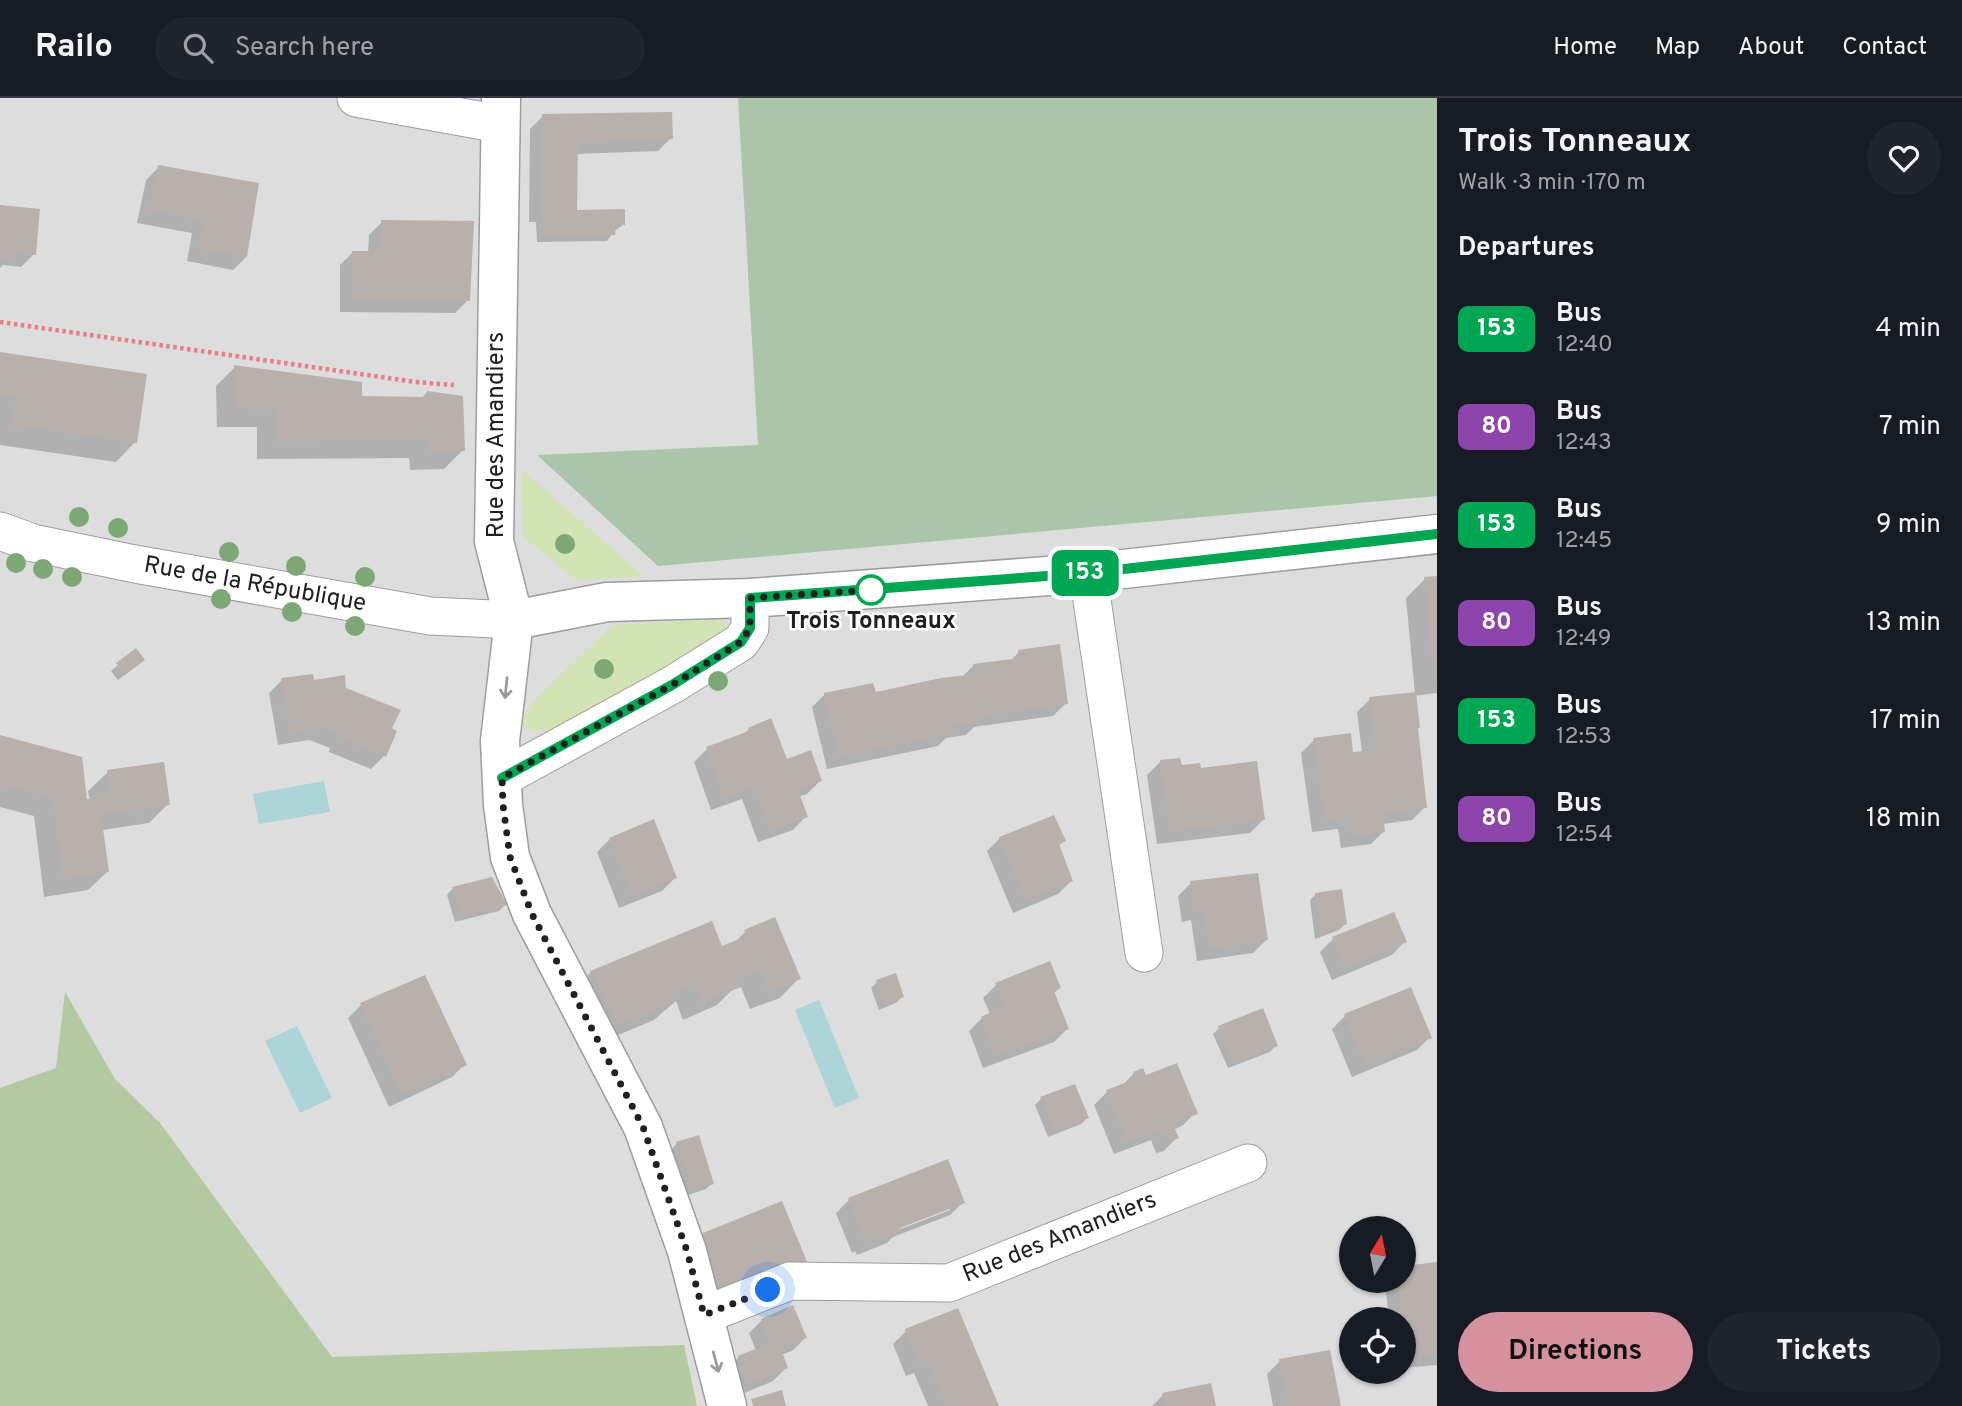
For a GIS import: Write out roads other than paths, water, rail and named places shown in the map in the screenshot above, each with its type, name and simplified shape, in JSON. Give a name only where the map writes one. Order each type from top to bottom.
[{"type":"street","points":[[356,98],[501,111]]},
{"type":"street","name":"Rue des Amandiers","points":[[501,111],[494,541],[514,620],[500,741],[503,805],[510,857],[532,914],[643,1127],[687,1251],[727,1406]]},
{"type":"street","name":"Rue de la République","points":[[0,531],[33,543],[135,564],[430,617],[514,620]]},
{"type":"street","points":[[514,620],[607,602],[750,598],[1088,573],[1437,534]]},
{"type":"street","points":[[1088,573],[1144,954]]},
{"type":"street","points":[[502,778],[672,685],[741,642],[750,628],[750,598]]},
{"type":"street","name":"Rue des Amandiers","points":[[704,1315],[790,1281],[949,1283],[1248,1163]]},
{"type":"water","points":[[324,781],[330,812],[259,824],[253,794]]},
{"type":"water","points":[[819,1000],[859,1098],[835,1108],[795,1010]]},
{"type":"water","points":[[297,1026],[332,1098],[300,1113],[265,1041]]},
{"type":"place","name":"Trois Tonneaux","points":[[871,590]]}]
